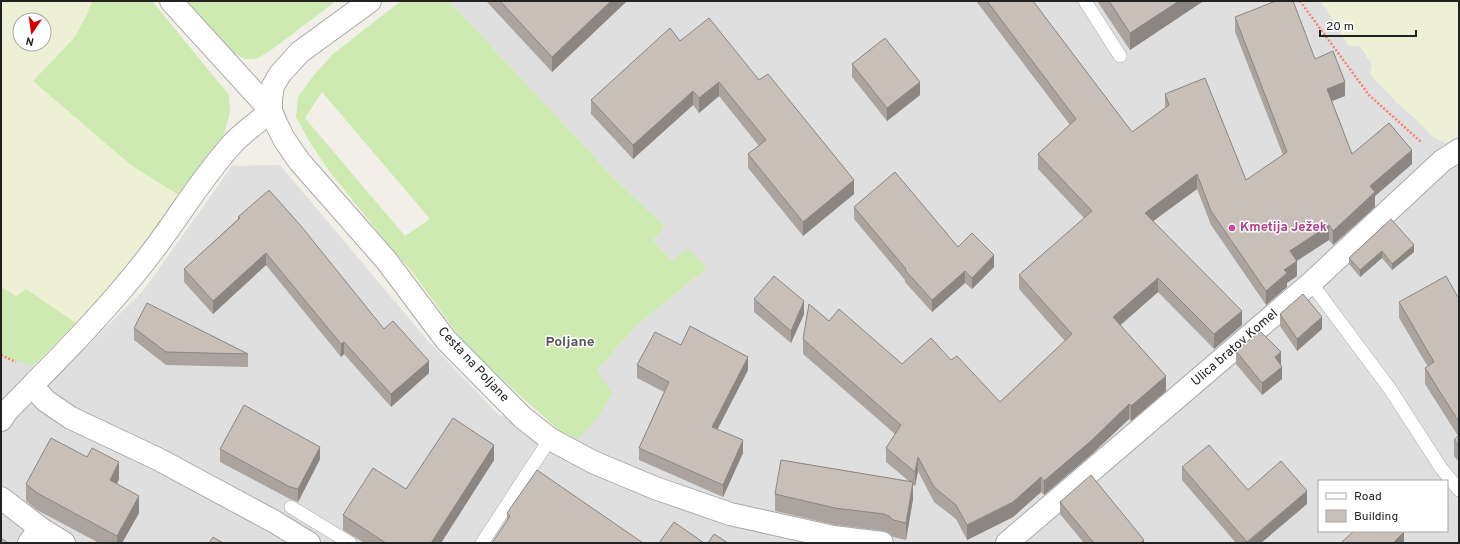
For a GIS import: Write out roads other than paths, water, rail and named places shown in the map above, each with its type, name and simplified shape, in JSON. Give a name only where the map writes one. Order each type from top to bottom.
[{"type":"street","points":[[1,420],[7,411],[78,340],[110,304],[146,260],[204,178],[235,142],[272,111],[171,1]]},
{"type":"street","name":"Cesta na Poljane","points":[[370,1],[300,52],[280,74],[273,86],[271,99],[272,111],[280,132],[299,161],[386,260],[446,340],[522,417],[550,439],[593,462],[655,488],[730,514],[833,536],[882,543]]},
{"type":"street","name":"Ulica bratov Komel","points":[[1007,543],[1311,283],[1450,155]]},
{"type":"street","points":[[32,386],[46,402],[71,418],[158,459],[275,522],[309,543]]},
{"type":"street","points":[[1,498],[35,535],[64,543]]},
{"type":"lane","points":[[1085,1],[1120,56]]},
{"type":"lane","points":[[1311,283],[1390,389],[1442,468],[1459,490]]},
{"type":"lane","points":[[482,543],[550,439]]},
{"type":"lane","points":[[290,508],[350,543]]},
{"type":"place","name":"Kmetija Ježek","points":[[1232,228]]},
{"type":"district","name":"Poljane","points":[[570,342]]}]
